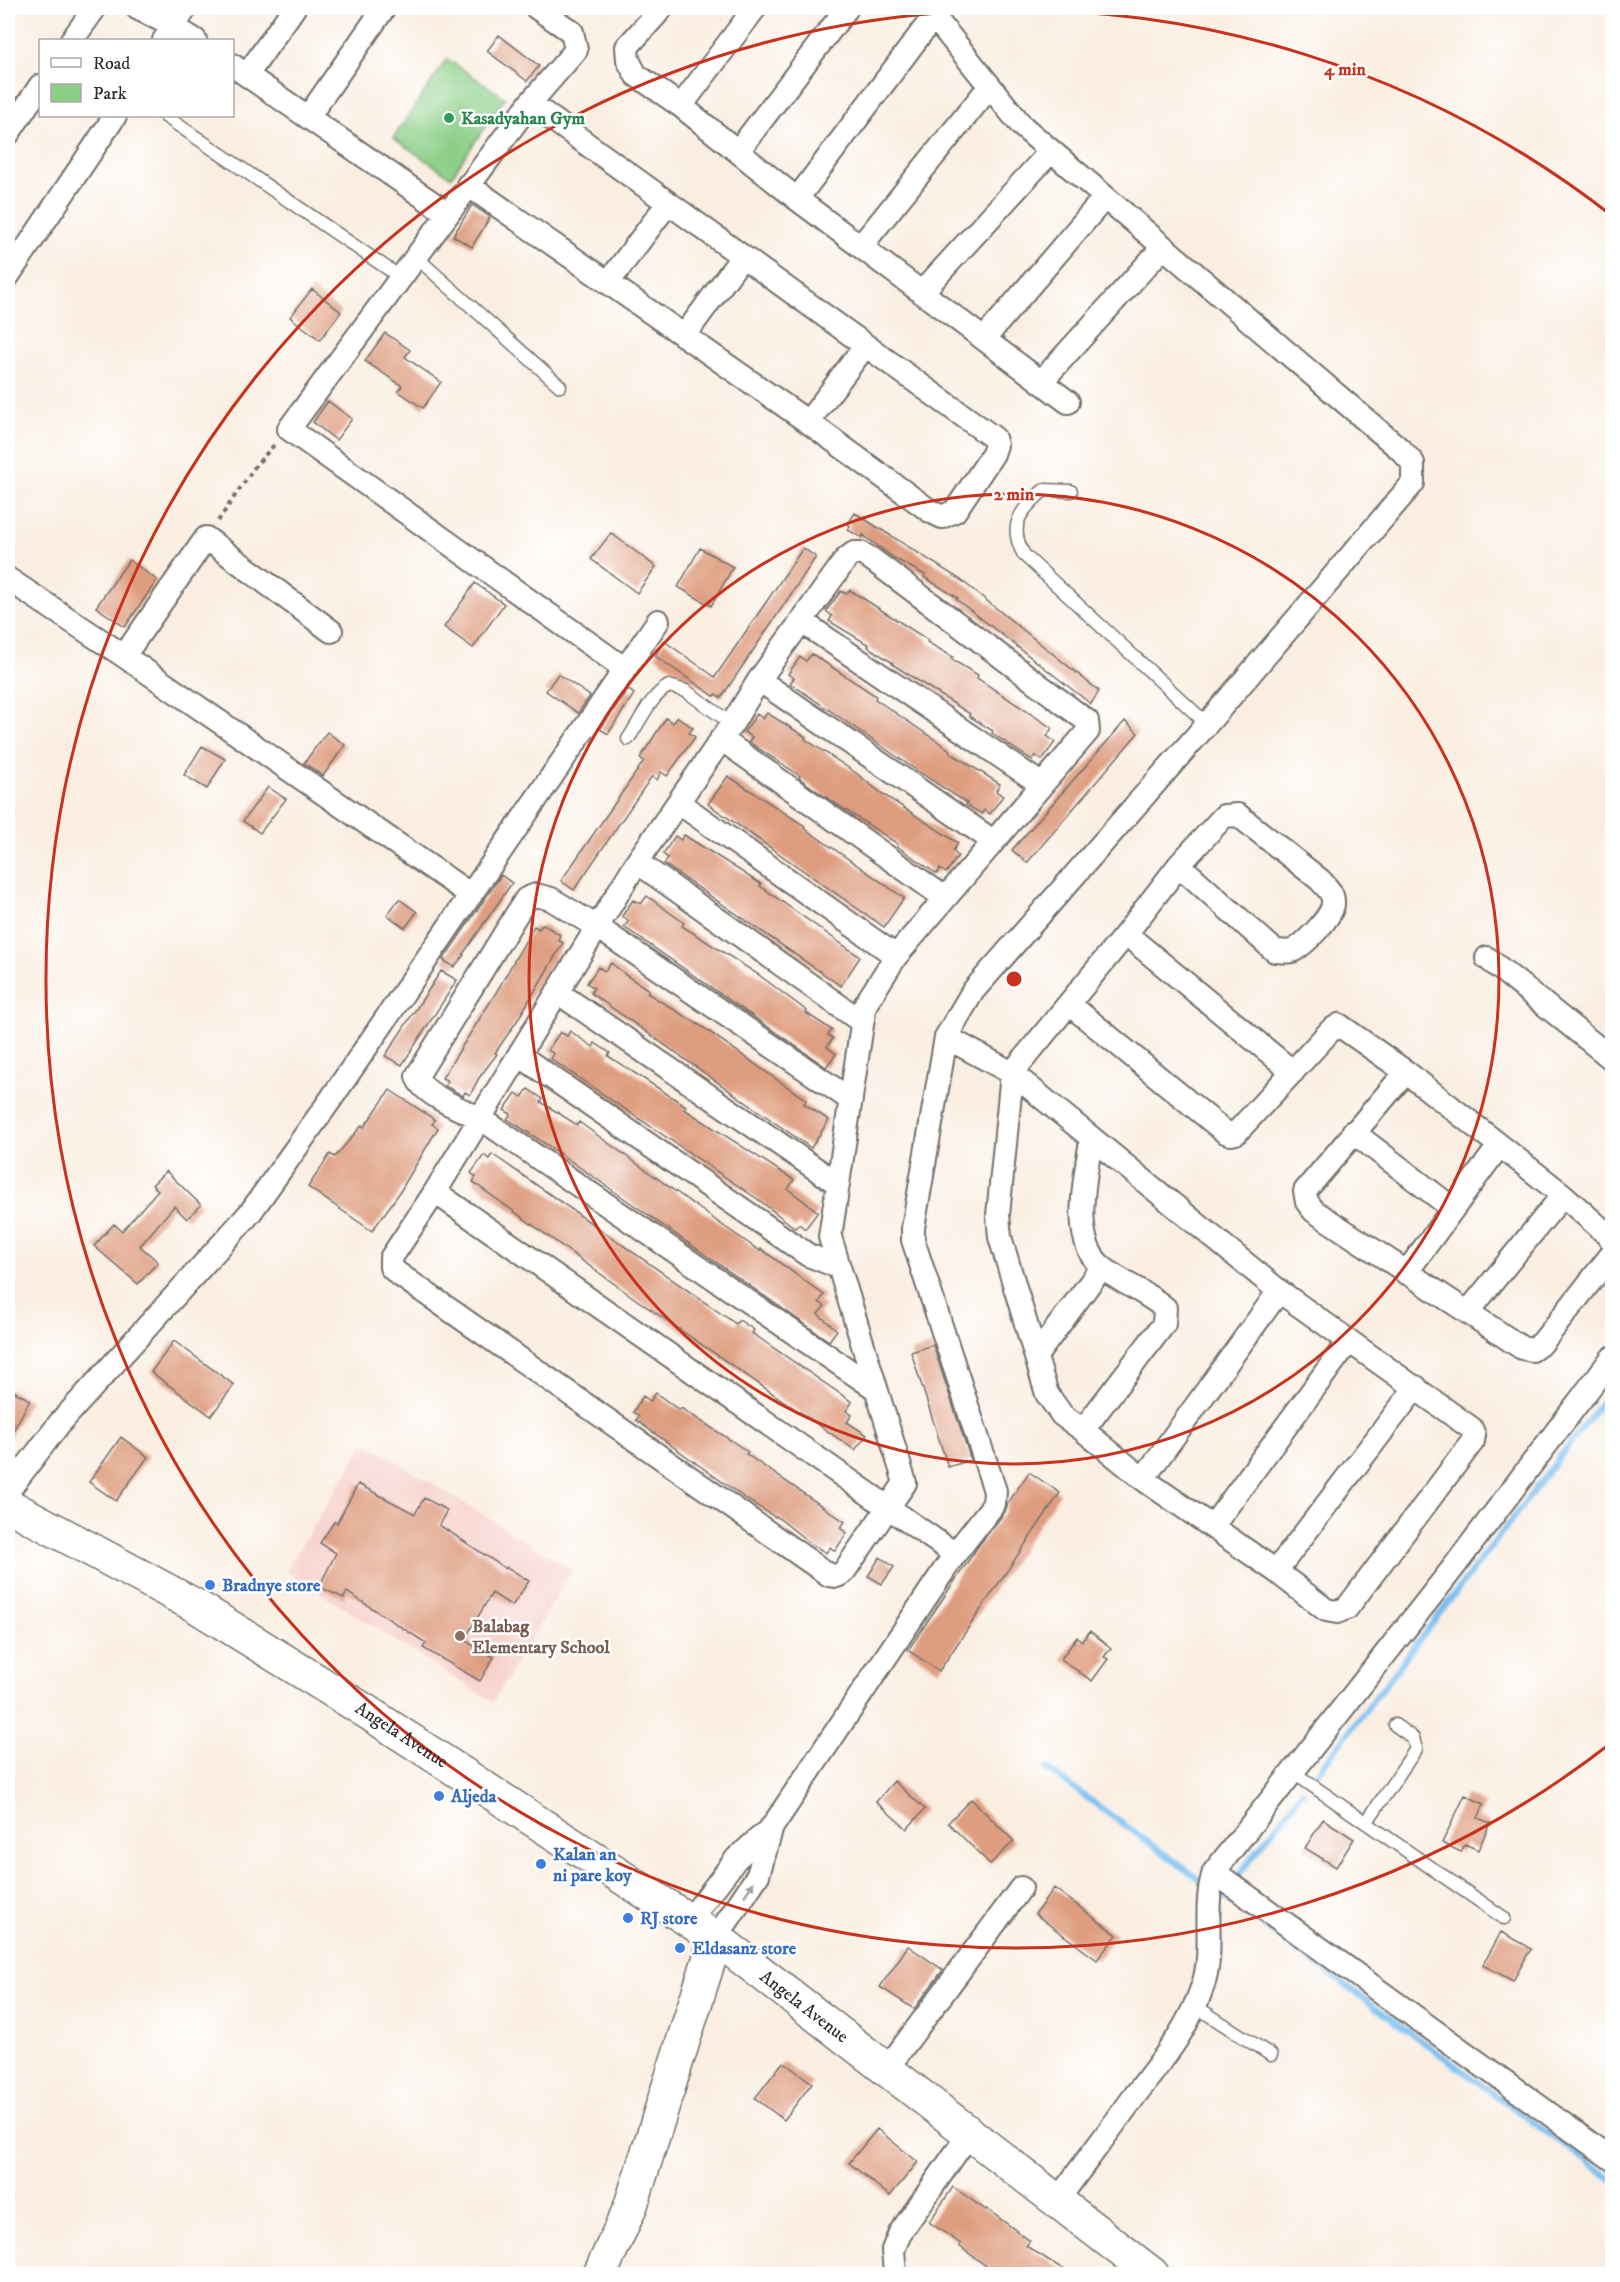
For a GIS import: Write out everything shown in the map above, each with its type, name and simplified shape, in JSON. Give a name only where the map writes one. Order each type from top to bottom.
[{"type":"main road","name":"Angela Avenue","points":[[8,1505],[196,1606],[367,1712],[716,1938],[1152,2274]]},
{"type":"main road","points":[[600,2274],[630,2208],[716,1938]]},
{"type":"street","points":[[73,39],[95,8]]},
{"type":"street","points":[[137,8],[168,33],[191,39]]},
{"type":"street","points":[[168,33],[186,8]]},
{"type":"street","points":[[294,8],[240,70],[447,213]]},
{"type":"street","points":[[308,117],[384,8]]},
{"type":"street","points":[[537,8],[572,32],[576,50],[530,103],[289,429],[625,669]]},
{"type":"street","points":[[662,8],[627,47],[628,60],[636,75],[681,106],[797,199],[1068,402]]},
{"type":"street","points":[[681,106],[755,8]]},
{"type":"street","points":[[738,151],[847,8]]},
{"type":"street","points":[[689,1921],[736,1859],[772,1827],[955,1554],[994,1504],[995,1491],[914,1240],[913,1228],[946,1037],[973,991],[1207,724],[1413,483],[1413,463],[1401,450],[1022,126],[931,12],[797,199]]},
{"type":"street","points":[[861,246],[990,86]]},
{"type":"street","points":[[8,134],[39,88]]},
{"type":"street","points":[[468,185],[808,422],[930,511],[942,517],[955,511],[993,454],[996,445],[994,438],[530,103]]},
{"type":"street","points":[[8,276],[14,249],[114,117]]},
{"type":"street","points":[[922,292],[1051,150]]},
{"type":"street","points":[[984,339],[1105,197]]},
{"type":"street","points":[[608,283],[668,203]]},
{"type":"street","points":[[1041,382],[1163,247]]},
{"type":"street","points":[[684,336],[742,257]]},
{"type":"street","points":[[808,422],[865,346]]},
{"type":"street","points":[[124,656],[206,538],[331,631]]},
{"type":"street","points":[[854,553],[861,553],[1087,721],[1088,731],[896,956],[865,1005],[830,1237],[905,1483],[843,1573],[837,1576],[829,1575],[391,1267],[391,1258],[435,1192],[637,862],[679,803],[759,680],[846,559],[854,553]]},
{"type":"street","points":[[8,579],[471,895]]},
{"type":"street","points":[[8,1491],[58,1424],[250,1213],[331,1099],[658,621]]},
{"type":"street","points":[[801,621],[1041,784]]},
{"type":"street","points":[[759,680],[993,841]]},
{"type":"street","points":[[726,732],[945,898]]},
{"type":"street","points":[[679,803],[896,956]]},
{"type":"street","points":[[946,1037],[1012,1073],[1279,1292],[1472,1428],[1473,1442],[1347,1608],[1337,1612],[1326,1610],[1276,1571],[1143,1479],[1062,1415],[1047,1394],[1000,1237],[998,1215],[1012,1073],[1126,934],[1179,865],[1224,816],[1238,815],[1320,880],[1331,891],[1333,905],[1306,942],[1292,952],[1275,951],[1179,865]]},
{"type":"street","points":[[637,862],[862,1022]]},
{"type":"street","points":[[850,1100],[597,927],[551,899],[536,895],[526,899],[417,1076],[422,1086],[445,1102],[480,1118],[876,1389]]},
{"type":"street","points":[[1126,934],[1293,1072]]},
{"type":"street","points":[[1487,958],[1612,1059]]},
{"type":"street","points":[[557,992],[838,1184]]},
{"type":"street","points":[[1069,1004],[1225,1132],[1231,1134],[1236,1133],[1331,1030],[1339,1025],[1406,1072],[1563,1195],[1610,1237],[1612,1242]]},
{"type":"street","points":[[519,1055],[808,1255],[839,1267]]},
{"type":"street","points":[[1406,1072],[1305,1191],[1307,1202],[1314,1210],[1522,1348],[1532,1350],[1542,1343],[1612,1254]]},
{"type":"street","points":[[1353,1132],[1452,1208]]},
{"type":"street","points":[[1083,1430],[1164,1324],[1165,1319],[1165,1308],[1152,1297],[1102,1268],[1086,1243],[1082,1221],[1091,1140]]},
{"type":"street","points":[[1406,1273],[1499,1146]]},
{"type":"street","points":[[435,1192],[955,1554]]},
{"type":"street","points":[[1468,1312],[1563,1195]]},
{"type":"street","points":[[1036,1356],[1102,1268]]},
{"type":"street","points":[[1143,1479],[1279,1292]]},
{"type":"street","points":[[1212,1527],[1348,1342]]},
{"type":"street","points":[[1057,2201],[1182,2034],[1195,2006],[1209,1961],[1209,1898],[1214,1872],[1294,1773],[1612,1358]]},
{"type":"street","points":[[1276,1571],[1416,1387]]},
{"type":"street","points":[[716,1938],[758,1875],[772,1827]]},
{"type":"street","points":[[1214,1872],[1612,2159]]},
{"type":"street","points":[[886,2070],[1022,1888]]},
{"type":"street","points":[[895,2274],[892,2250],[900,2232],[969,2134]]},
{"type":"lane","points":[[166,117],[400,277]]},
{"type":"lane","points":[[417,258],[560,386]]},
{"type":"lane","points":[[1071,492],[1044,490],[1025,506],[1017,524],[1016,541],[1024,555],[1207,724]]},
{"type":"lane","points":[[628,739],[654,699],[661,690],[669,686],[686,691],[726,732]]},
{"type":"lane","points":[[1366,1823],[1416,1749],[1413,1738],[1395,1725]]},
{"type":"lane","points":[[1294,1773],[1504,1918]]},
{"type":"lane","points":[[1195,2006],[1271,2055]]},
{"type":"path","points":[[206,538],[256,465],[289,429]]},
{"type":"shaded area","name":"Balabag Elementary School","points":[[365,1442],[572,1570],[493,1702],[286,1571]]},
{"type":"green space","name":"Kasadyahan Gym","points":[[447,59],[505,98],[451,177],[393,138]]},
{"type":"building","points":[[499,35],[539,66],[527,81],[487,51]]},
{"type":"building","points":[[472,205],[490,217],[472,247],[453,236]]},
{"type":"building","points":[[312,289],[341,312],[320,340],[290,317]]},
{"type":"building","points":[[385,333],[410,350],[405,357],[441,382],[423,408],[398,391],[402,386],[365,361]]},
{"type":"building","points":[[328,401],[352,419],[336,440],[313,422]]},
{"type":"building","points":[[855,513],[961,580],[1099,691],[1091,704],[956,599],[958,598],[924,577],[925,575],[894,558],[863,535],[862,538],[848,530],[850,526],[848,524]]},
{"type":"building","points":[[611,533],[656,567],[637,593],[591,559]]},
{"type":"building","points":[[700,548],[733,567],[711,606],[678,587]]},
{"type":"building","points":[[803,548],[816,557],[721,698],[716,694],[714,696],[655,656],[664,641],[715,677]]},
{"type":"building","points":[[129,560],[157,580],[125,627],[96,607]]},
{"type":"building","points":[[475,583],[504,604],[473,648],[444,627]]},
{"type":"building","points":[[850,590],[953,657],[951,659],[978,675],[977,678],[1052,728],[1047,736],[1055,742],[1042,760],[1035,755],[1032,760],[1018,751],[969,716],[970,714],[892,664],[868,647],[869,645],[829,621],[832,616],[826,611],[841,591],[846,594]]},
{"type":"building","points":[[812,654],[876,696],[875,699],[950,750],[949,752],[1000,784],[996,791],[1003,796],[990,814],[984,810],[982,814],[966,805],[967,803],[790,683],[794,678],[788,674],[800,657],[806,661]]},
{"type":"building","points":[[558,674],[590,696],[578,713],[546,691]]},
{"type":"building","points":[[628,689],[634,694],[608,734],[600,729]]},
{"type":"building","points":[[767,713],[806,737],[805,739],[856,773],[881,793],[958,843],[953,851],[958,856],[946,873],[940,869],[937,874],[897,846],[898,844],[824,796],[799,778],[800,776],[749,742],[752,737],[744,732],[757,714],[763,719]]},
{"type":"building","points":[[678,717],[693,728],[689,733],[695,737],[667,776],[661,772],[657,780],[652,776],[574,890],[561,881],[644,761],[640,758],[666,718],[673,723]]},
{"type":"building","points":[[1125,721],[1138,733],[1027,863],[1012,850]]},
{"type":"building","points":[[327,732],[345,745],[323,776],[304,763]]},
{"type":"building","points":[[202,746],[225,759],[207,789],[184,775]]},
{"type":"building","points":[[728,776],[805,826],[804,828],[904,898],[884,927],[708,804]]},
{"type":"building","points":[[268,787],[286,799],[260,833],[243,821]]},
{"type":"building","points":[[684,835],[761,884],[760,886],[860,957],[841,986],[664,864],[668,858],[663,854],[675,836],[681,840]]},
{"type":"building","points":[[501,875],[512,883],[454,967],[443,960]]},
{"type":"building","points":[[647,896],[684,923],[682,926],[759,975],[807,1011],[806,1013],[832,1030],[828,1035],[833,1038],[827,1047],[836,1054],[826,1067],[624,927],[629,921],[622,916],[633,900],[641,904]]},
{"type":"building","points":[[399,899],[417,912],[405,928],[387,915]]},
{"type":"building","points":[[543,924],[560,935],[558,940],[563,943],[517,1021],[495,1053],[497,1054],[479,1078],[470,1095],[465,1092],[463,1096],[445,1086],[448,1081],[442,1078],[494,996],[534,926],[539,929]]},
{"type":"building","points":[[611,963],[649,990],[647,993],[701,1026],[806,1100],[804,1104],[829,1120],[811,1148],[591,993],[594,988],[587,983],[598,967],[605,971]]},
{"type":"building","points":[[441,971],[457,980],[402,1065],[385,1056]]},
{"type":"building","points":[[570,1031],[593,1047],[595,1043],[610,1053],[608,1056],[686,1106],[684,1109],[794,1180],[788,1189],[818,1212],[805,1229],[799,1224],[795,1228],[759,1200],[551,1059],[554,1054],[548,1050],[560,1032],[567,1036]]},
{"type":"building","points":[[528,1089],[543,1099],[541,1102],[577,1125],[579,1122],[824,1295],[819,1302],[825,1306],[818,1314],[837,1330],[829,1341],[507,1119],[511,1114],[504,1110],[516,1093],[522,1097]]},
{"type":"building","points":[[390,1090],[435,1120],[432,1124],[438,1128],[398,1195],[372,1231],[308,1187],[330,1154],[335,1157],[362,1125],[364,1127]]},
{"type":"building","points":[[492,1154],[736,1324],[739,1320],[754,1330],[752,1333],[852,1402],[846,1411],[852,1415],[847,1422],[867,1435],[855,1450],[634,1298],[473,1182],[476,1177],[471,1173],[484,1155],[489,1159]]},
{"type":"building","points":[[166,1171],[201,1205],[187,1219],[174,1206],[140,1246],[158,1262],[138,1284],[94,1246],[114,1224],[122,1231],[158,1190],[152,1185]]},
{"type":"building","points":[[174,1341],[234,1385],[211,1416],[151,1372]]},
{"type":"building","points":[[933,1345],[971,1460],[948,1467],[911,1352]]},
{"type":"building","points":[[8,1388],[30,1400],[8,1440]]},
{"type":"building","points":[[656,1393],[679,1410],[681,1408],[732,1441],[748,1452],[746,1454],[845,1522],[840,1528],[847,1533],[835,1551],[830,1547],[826,1553],[810,1543],[776,1516],[749,1501],[636,1420],[639,1416],[633,1412],[643,1396],[650,1401]]},
{"type":"building","points":[[121,1437],[148,1457],[116,1501],[89,1482]]},
{"type":"building","points":[[1029,1472],[1060,1493],[939,1671],[908,1650],[979,1545],[1005,1512],[1008,1503]]},
{"type":"building","points":[[358,1484],[415,1514],[424,1498],[447,1510],[439,1525],[506,1569],[507,1567],[529,1581],[512,1606],[492,1593],[464,1640],[494,1657],[480,1681],[423,1648],[426,1643],[347,1592],[344,1598],[319,1587],[336,1553],[320,1543],[334,1522],[337,1523]]},
{"type":"building","points":[[880,1557],[894,1567],[882,1584],[868,1576]]},
{"type":"building","points":[[1090,1631],[1111,1648],[1104,1657],[1108,1659],[1092,1681],[1061,1659],[1077,1637],[1082,1641]]},
{"type":"building","points":[[894,1781],[925,1809],[907,1829],[876,1802]]},
{"type":"building","points":[[1465,1795],[1484,1804],[1478,1818],[1490,1823],[1478,1850],[1465,1844],[1461,1852],[1442,1843]]},
{"type":"building","points":[[971,1799],[1014,1841],[990,1864],[948,1823]]},
{"type":"building","points":[[1323,1819],[1354,1839],[1336,1867],[1305,1848]]},
{"type":"building","points":[[1054,1888],[1117,1935],[1097,1960],[1035,1914]]},
{"type":"building","points":[[1501,1932],[1531,1948],[1513,1981],[1483,1965]]},
{"type":"building","points":[[908,1946],[943,1970],[914,2009],[880,1987]]},
{"type":"building","points":[[783,2062],[812,2083],[784,2120],[755,2098]]},
{"type":"building","points":[[877,2129],[918,2162],[890,2196],[849,2163]]},
{"type":"building","points":[[953,2187],[1030,2241],[1026,2246],[1071,2274],[997,2274],[959,2246],[961,2244],[929,2222]]},
{"type":"waterway","points":[[1315,1776],[1612,1389]]},
{"type":"waterway","points":[[1047,1769],[1202,1881]]},
{"type":"waterway","points":[[1235,1880],[1303,1791]]},
{"type":"waterway","points":[[1215,1890],[1612,2180]]},
{"type":"place","name":"Kasadyahan Gym","points":[[449,118]]},
{"type":"place","name":"Bradnye store","points":[[210,1585]]},
{"type":"place","name":"Balabag Elementary School","points":[[460,1636]]},
{"type":"place","name":"Aljeda","points":[[439,1796]]},
{"type":"place","name":"Kalan an ni pare koy","points":[[541,1864]]},
{"type":"place","name":"RJ store","points":[[628,1918]]},
{"type":"place","name":"Eldasanz store","points":[[680,1948]]}]
